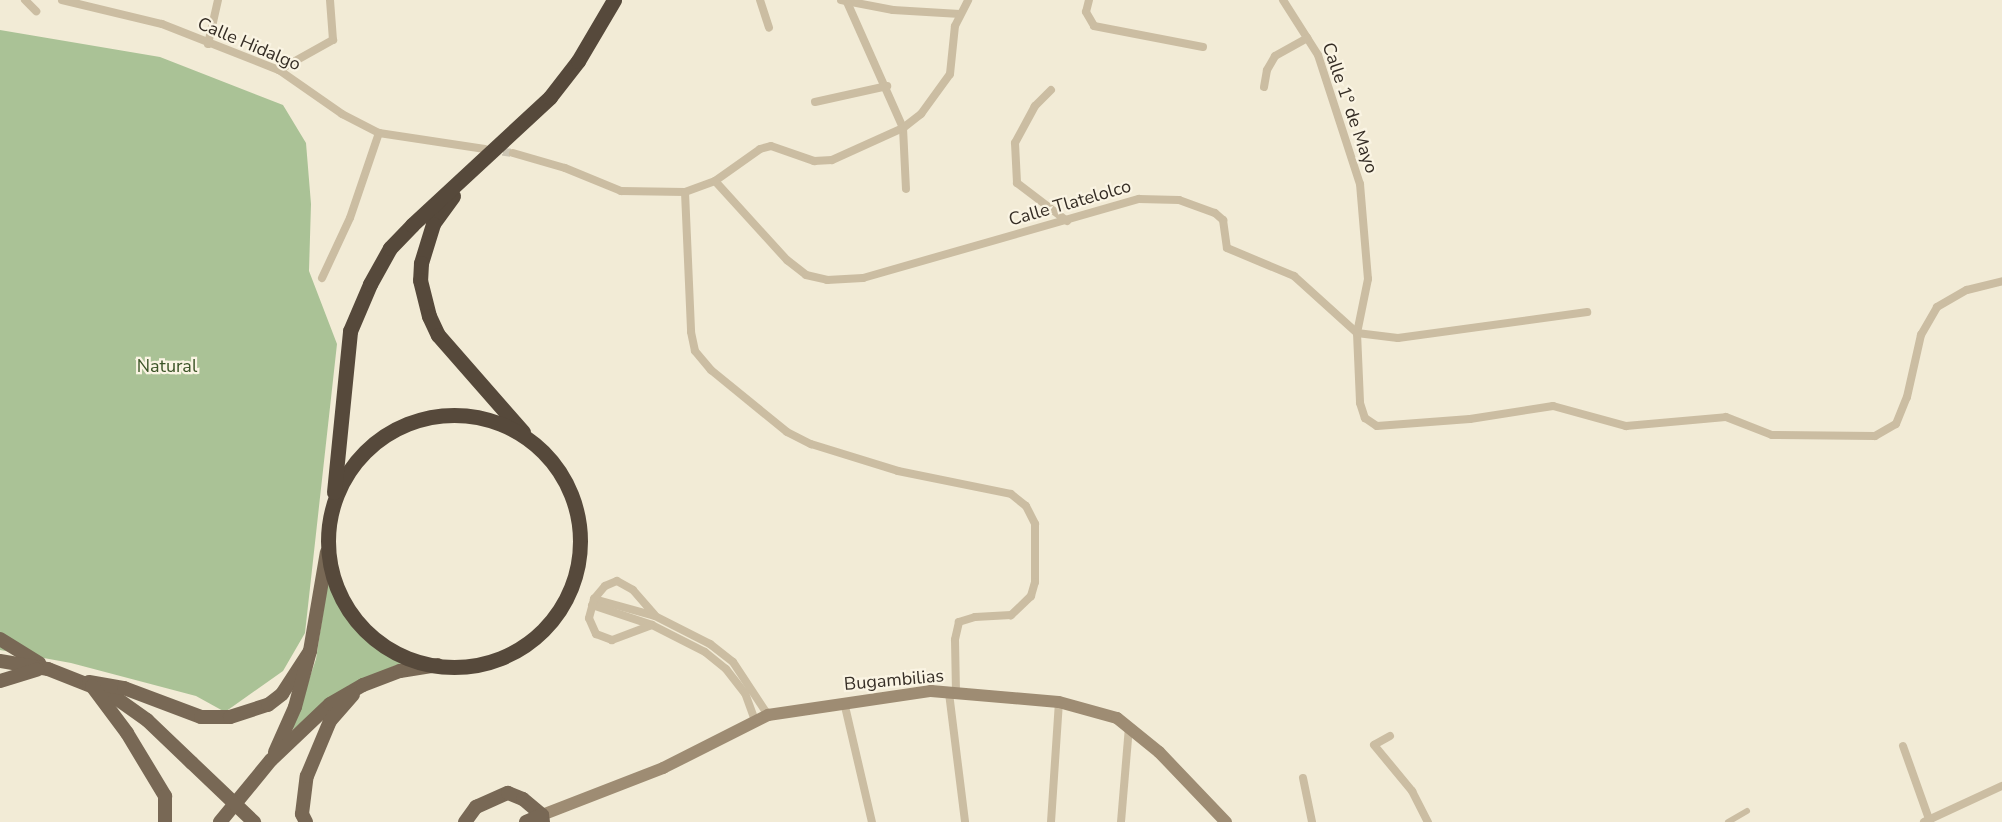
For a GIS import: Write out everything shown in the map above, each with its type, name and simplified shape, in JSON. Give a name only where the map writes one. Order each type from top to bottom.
[{"type":"highway","points":[[476,169],[433,224],[425,245],[420,280],[429,316],[438,335],[532,442],[556,465],[576,507],[581,543],[574,578],[563,606],[545,630],[515,652],[487,663],[438,665],[406,657],[366,629],[336,585],[327,552],[350,331],[370,284],[398,241],[550,97],[578,61],[613,2]]},
{"type":"highway","points":[[334,496],[376,444],[411,425],[447,417],[499,423],[532,442]]},
{"type":"main road","points":[[271,759],[295,707],[310,651],[327,552]]},
{"type":"main road","points":[[0,639],[48,669]]},
{"type":"main road","points":[[0,661],[48,669],[89,682],[124,688],[201,717],[230,717],[268,705],[282,694],[310,651]]},
{"type":"main road","points":[[220,822],[271,759],[330,704],[363,685],[400,671],[438,665]]},
{"type":"main road","points":[[0,681],[29,670],[48,669]]},
{"type":"main road","points":[[89,682],[129,705],[254,822]]},
{"type":"main road","points":[[89,682],[127,733],[165,796],[165,822]]},
{"type":"main road","points":[[306,822],[302,814],[307,776],[325,732],[330,721],[363,685]]},
{"type":"main road","name":"Bugambilias","points":[[542,818],[663,768],[768,715],[931,691],[1059,702],[1117,718],[1226,822]]},
{"type":"main road","points":[[465,822],[476,807],[508,793],[524,799],[542,818],[526,822]]},
{"type":"street","points":[[25,0],[36,11]]},
{"type":"street","name":"Calle Hidalgo","points":[[62,0],[162,24],[279,70],[342,114],[379,133],[485,148]]},
{"type":"street","points":[[208,44],[218,0]]},
{"type":"street","points":[[279,70],[333,40],[330,0]]},
{"type":"street","points":[[760,0],[769,28]]},
{"type":"street","points":[[513,153],[565,168],[621,191],[685,192],[715,181],[760,149],[771,146],[814,161],[832,160],[903,128],[921,114],[950,74],[960,14],[968,0]]},
{"type":"street","points":[[1089,0],[1086,12],[1094,26],[1203,46]]},
{"type":"street","name":"Calle 1° de Mayo","points":[[1283,0],[1318,55],[1360,184],[1368,279],[1357,333]]},
{"type":"street","points":[[844,1],[960,14]]},
{"type":"street","points":[[844,1],[887,86],[903,128],[906,189]]},
{"type":"street","points":[[1264,87],[1267,70],[1275,56],[1307,38]]},
{"type":"street","points":[[815,102],[887,86]]},
{"type":"street","points":[[1051,90],[1035,106],[1015,143],[1017,183],[1067,221]]},
{"type":"street","points":[[322,278],[350,218],[379,133]]},
{"type":"street","name":"Calle Tlatelolco","points":[[715,181],[787,260],[806,275],[827,280],[863,278],[1139,199],[1179,200],[1213,211],[1223,220],[1227,248],[1294,276],[1357,333]]},
{"type":"street","points":[[685,192],[691,332],[695,351],[711,370],[787,432],[811,444],[898,471],[1011,494],[1026,506],[1035,524],[1036,564],[1031,596],[1011,615],[975,617],[959,622],[955,640],[952,693],[965,822]]},
{"type":"street","points":[[1587,312],[1398,338],[1357,333],[1360,403],[1365,418],[1377,426],[1470,419],[1521,409],[1553,406],[1626,426],[1726,417],[1772,435],[1875,436],[1896,424],[1907,398],[1921,335],[1937,307],[1950,297],[2002,281]]},
{"type":"street","points":[[654,621],[612,640],[596,634],[589,618],[593,602],[605,586],[617,582],[633,590],[654,621],[705,652],[726,669],[746,693],[755,722]]},
{"type":"street","points":[[593,602],[654,621],[710,644],[733,662],[768,715]]},
{"type":"street","points":[[844,702],[872,822]]},
{"type":"street","points":[[1051,822],[1059,702]]},
{"type":"street","points":[[1121,822],[1129,727]]},
{"type":"street","points":[[1390,736],[1374,745],[1412,791],[1428,822]]},
{"type":"street","points":[[1903,746],[1928,821],[2002,786]]},
{"type":"street","points":[[1303,778],[1312,822]]},
{"type":"street","points":[[1728,822],[1747,811]]},
{"type":"green space","name":"Natural","points":[[0,30],[160,57],[283,105],[306,143],[311,204],[309,271],[337,344],[305,633],[283,671],[225,712],[196,696],[71,663],[0,650]]},
{"type":"green space","points":[[328,580],[350,617],[384,648],[406,661],[348,686],[292,730],[316,659]]},
{"type":"tunnel","points":[[491,150],[513,153]]}]
